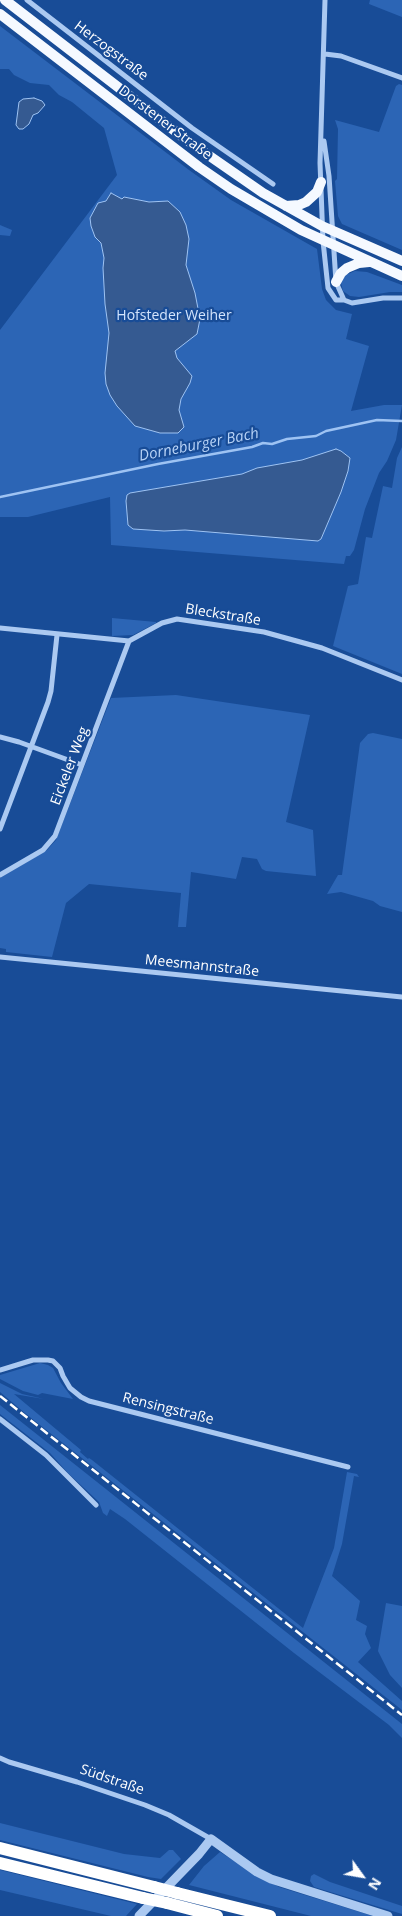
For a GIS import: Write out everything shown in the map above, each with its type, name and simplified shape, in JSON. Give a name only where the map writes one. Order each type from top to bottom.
[{"type":"highway","points":[[0,1848],[270,1916]]},
{"type":"highway","points":[[0,1863],[216,1916]]},
{"type":"main road","name":"Dorstener Straße","points":[[5,0],[188,141],[263,193],[332,231],[402,261]]},
{"type":"main road","name":"Dorstener Straße","points":[[0,14],[199,167],[268,212],[333,246],[402,276]]},
{"type":"main road","points":[[286,206],[299,205],[306,202],[317,192],[321,182]]},
{"type":"main road","points":[[336,282],[346,268],[370,262]]},
{"type":"street","name":"Herzogstraße","points":[[27,0],[208,140],[273,184]]},
{"type":"street","points":[[326,0],[321,182],[322,226],[328,288],[336,300],[356,303],[383,298],[402,298]]},
{"type":"street","points":[[325,54],[341,56],[402,78]]},
{"type":"street","points":[[322,131],[329,176],[336,282],[344,300]]},
{"type":"street","name":"Bleckstraße","points":[[130,641],[162,624],[177,619],[256,630],[326,649],[402,680]]},
{"type":"street","points":[[0,628],[130,641]]},
{"type":"street","points":[[0,829],[51,691],[57,635]]},
{"type":"street","name":"Eickeler Weg","points":[[0,875],[44,850],[56,836],[130,641]]},
{"type":"street","points":[[0,737],[31,746],[82,765]]},
{"type":"street","name":"Meesmannstraße","points":[[0,957],[402,997]]},
{"type":"street","name":"Rensingstraße","points":[[0,1370],[34,1360],[48,1360],[54,1362],[60,1368],[70,1388],[89,1401],[348,1467]]},
{"type":"street","points":[[0,1419],[46,1455],[96,1505]]},
{"type":"street","name":"Südstraße","points":[[0,1758],[145,1805],[169,1815],[211,1839],[257,1872],[271,1879],[388,1916]]},
{"type":"street","points":[[139,1916],[200,1854],[211,1839]]},
{"type":"green space","points":[[370,0],[402,0],[402,17],[369,4]]},
{"type":"green space","name":"Hofsteder Weiher","points":[[0,26],[231,200],[317,249],[322,289],[326,300],[336,310],[352,314],[346,339],[369,346],[351,411],[384,405],[402,405],[396,440],[387,461],[379,473],[365,509],[354,550],[350,556],[346,556],[344,564],[111,545],[110,497],[28,517],[0,517],[0,330],[117,175],[104,128],[72,102],[59,95],[49,85],[30,83],[14,75],[9,69],[0,69]]},
{"type":"green space","points":[[402,85],[402,250],[342,224],[338,216],[335,181],[337,179],[338,129],[335,120],[379,132],[396,86]]},
{"type":"green space","points":[[0,225],[12,230],[10,236],[0,235]]},
{"type":"green space","points":[[355,271],[367,272],[402,285],[402,292],[359,297],[350,296],[343,291],[341,283],[346,272],[348,274]]},
{"type":"green space","points":[[402,447],[402,674],[333,646],[348,586],[358,584],[366,537],[372,538],[383,486],[392,488],[397,458]]},
{"type":"green space","points":[[112,618],[156,623],[133,635],[112,636]]},
{"type":"green space","points":[[176,695],[310,715],[286,822],[313,830],[316,876],[266,871],[262,869],[257,859],[242,857],[236,879],[191,872],[186,927],[178,927],[181,893],[89,884],[66,903],[52,957],[6,952],[6,949],[0,948],[0,878],[47,850],[56,840],[111,698]]},
{"type":"green space","points":[[373,733],[402,739],[402,912],[341,892],[327,894],[338,875],[342,875],[360,743],[368,734]]},
{"type":"green space","points":[[40,1363],[53,1368],[73,1399],[42,1393],[38,1395],[23,1391],[0,1379],[0,1375]]},
{"type":"green space","points":[[0,1383],[22,1394],[44,1399],[14,1394],[81,1450],[80,1452],[88,1459],[92,1460],[303,1628],[334,1548],[347,1472],[357,1474],[359,1477],[354,1476],[342,1544],[332,1576],[360,1601],[356,1620],[367,1626],[365,1634],[371,1648],[358,1662],[402,1701],[402,1710],[26,1414],[0,1392]]},
{"type":"green space","points":[[0,1405],[402,1724],[402,1738],[389,1725],[294,1653],[125,1519],[110,1509],[107,1516],[103,1513],[99,1502],[50,1453],[0,1414]]},
{"type":"green space","points":[[386,1603],[402,1606],[402,1688],[390,1675],[378,1651]]},
{"type":"green space","points":[[0,1823],[124,1854],[160,1858],[169,1850],[173,1850],[181,1859],[161,1879],[148,1877],[0,1840]]},
{"type":"green space","points":[[220,1852],[279,1887],[373,1916],[311,1916],[189,1885],[204,1866]]},
{"type":"green space","points":[[0,1870],[137,1904],[126,1916],[111,1916],[0,1890]]},
{"type":"green space","points":[[314,1874],[330,1882],[402,1906],[402,1914],[314,1887],[310,1881],[311,1876]]},
{"type":"shaded area","points":[[34,98],[42,101],[45,105],[38,113],[33,115],[29,124],[23,129],[19,129],[16,125],[19,102],[23,99]]},
{"type":"shaded area","name":"Hofsteder Weiher","points":[[111,193],[122,199],[124,197],[149,202],[168,201],[180,212],[186,225],[189,239],[186,265],[195,293],[200,319],[197,334],[175,351],[177,358],[192,376],[181,399],[179,410],[184,427],[178,433],[160,433],[135,426],[117,406],[106,384],[105,373],[109,333],[105,304],[104,258],[101,243],[95,237],[90,218],[98,203],[106,201]]},
{"type":"shaded area","points":[[336,449],[350,458],[348,471],[321,539],[318,541],[185,530],[133,529],[128,525],[126,501],[127,495],[130,493],[242,474],[257,468],[302,460]]},
{"type":"waterway","name":"Dorneburger Bach","points":[[0,497],[158,464],[252,447],[263,443],[272,444],[287,439],[316,436],[326,431],[377,420],[402,421]]},
{"type":"railway","points":[[0,1396],[402,1715]]}]
